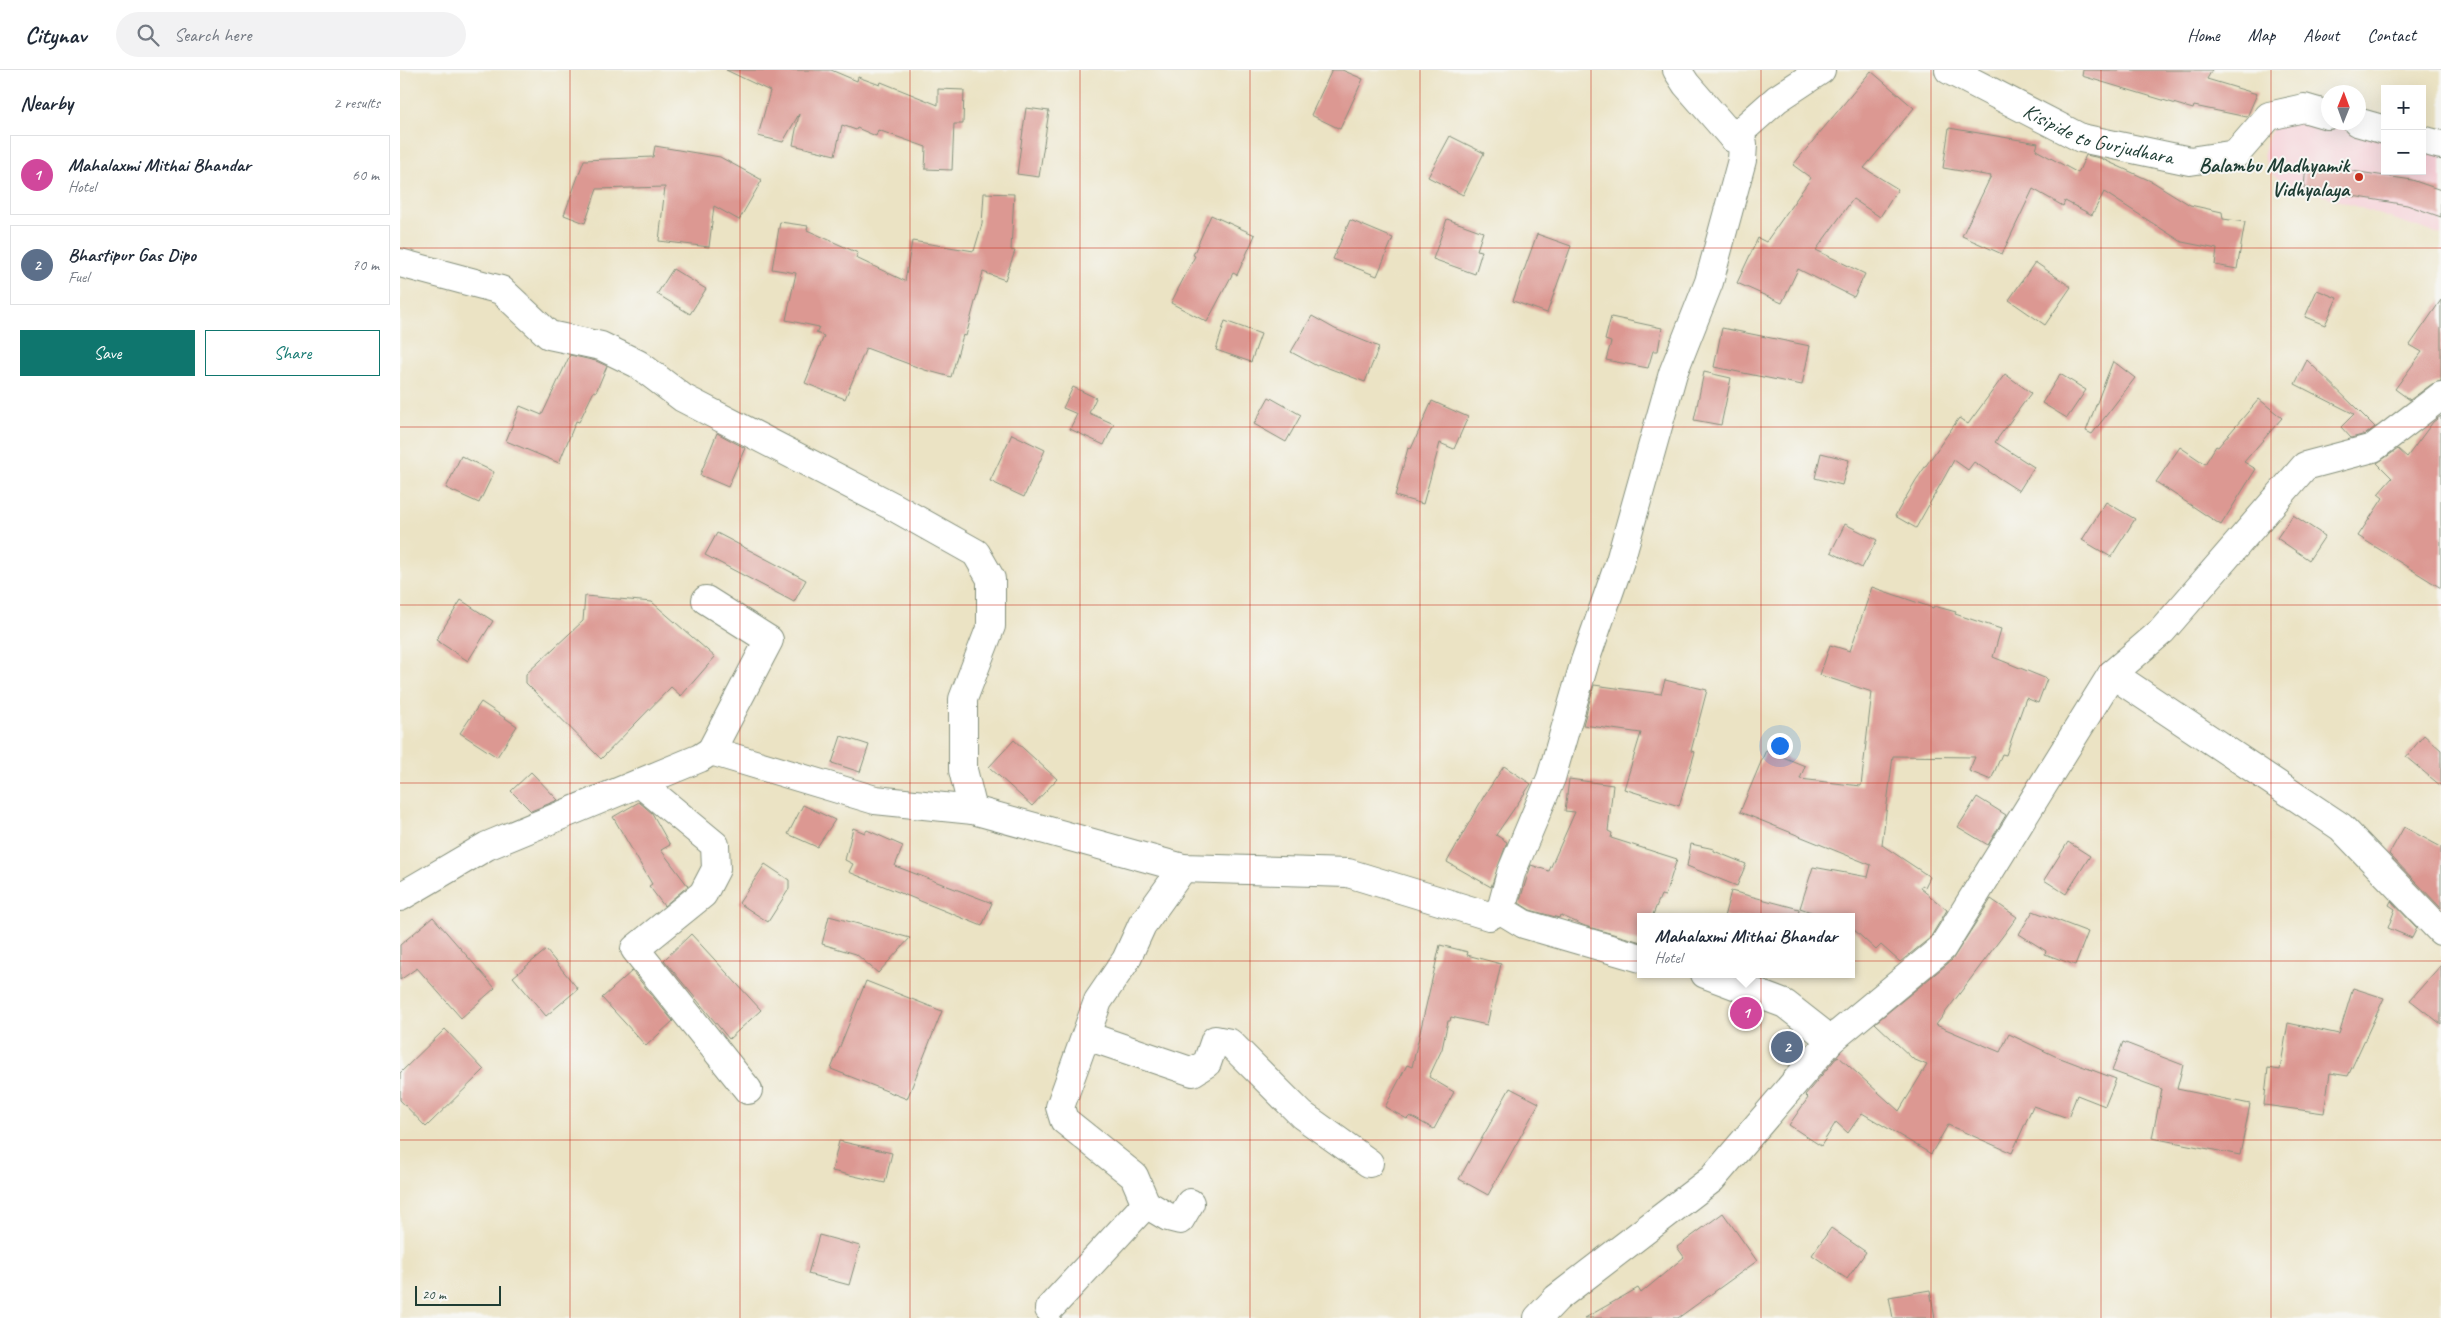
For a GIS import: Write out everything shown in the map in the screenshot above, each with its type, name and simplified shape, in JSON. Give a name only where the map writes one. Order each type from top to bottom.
[{"type":"street","points":[[712,751],[875,800],[973,810],[1184,868],[1348,873],[1489,916],[1501,910],[1511,873],[1551,778],[1585,661],[1620,561],[1672,373],[1709,282],[1742,160],[1743,144],[1733,138],[1686,84],[1677,70]]},
{"type":"street","points":[[1733,138],[1777,99],[1821,70]]},
{"type":"street","name":"Kisipide to Gurjudhara","points":[[1950,70],[2081,138],[2190,161],[2236,154],[2269,116],[2304,108],[2321,113]]},
{"type":"street","points":[[2366,125],[2381,129]]},
{"type":"street","points":[[2426,141],[2441,145]]},
{"type":"street","points":[[400,263],[501,290],[549,335],[601,346],[638,364],[684,398],[894,507],[976,553],[991,579],[991,626],[963,699],[963,770],[973,810]]},
{"type":"street","points":[[1538,1318],[1557,1298],[1712,1179],[1831,1040],[1942,948],[2112,674],[2162,631],[2305,466],[2373,448],[2441,396]]},
{"type":"street","points":[[400,897],[487,846],[700,758],[712,751],[769,640],[706,600]]},
{"type":"street","points":[[2112,674],[2341,828],[2441,931]]},
{"type":"street","points":[[640,783],[715,845],[716,869],[703,894],[635,949],[748,1090]]},
{"type":"street","points":[[1184,868],[1142,925],[1126,960],[1098,1001],[1060,1107],[1064,1120],[1134,1176],[1146,1204],[1168,1217],[1180,1220],[1190,1203]]},
{"type":"street","points":[[1501,910],[1524,924],[1637,957]]},
{"type":"street","points":[[1716,978],[1785,1004],[1831,1040]]},
{"type":"street","points":[[1087,1036],[1193,1072],[1206,1063],[1216,1040],[1230,1043],[1302,1115],[1369,1163]]},
{"type":"street","points":[[1049,1309],[1146,1204]]},
{"type":"shaded area","name":"Balambu Madhyamik Vidhyalaya","points":[[2276,121],[2321,123],[2321,130],[2362,130],[2381,135],[2381,175],[2426,175],[2426,147],[2441,151],[2441,235],[2283,182],[2270,172],[2263,156],[2267,140]]},
{"type":"building","points":[[726,70],[831,70],[857,81],[858,77],[880,85],[881,82],[938,105],[938,89],[964,90],[963,124],[954,124],[952,170],[925,169],[926,147],[878,130],[876,136],[857,128],[856,130],[842,125],[835,155],[793,145],[799,114],[783,142],[758,136],[770,91]]},
{"type":"building","points":[[1332,70],[1342,70],[1363,79],[1340,129],[1311,115]]},
{"type":"building","points":[[2083,70],[2212,70],[2207,79],[2257,94],[2247,117],[2194,106],[2193,109],[2082,76]]},
{"type":"building","points":[[1871,71],[1914,108],[1864,168],[1898,189],[1880,217],[1853,199],[1816,250],[1865,274],[1854,297],[1798,269],[1782,303],[1737,283],[1758,238],[1766,242],[1811,178],[1793,165]]},
{"type":"building","points":[[1026,108],[1049,111],[1039,177],[1017,174]]},
{"type":"building","points":[[1949,128],[2038,143],[2036,150],[2078,173],[2086,155],[2100,158],[2153,182],[2190,205],[2222,212],[2223,219],[2245,222],[2237,269],[2215,265],[2217,249],[2182,242],[2104,192],[2092,215],[2065,201],[2063,206],[2033,189],[2002,254],[1962,236],[1991,176],[1943,168]]},
{"type":"building","points":[[1450,136],[1484,153],[1463,195],[1428,177]]},
{"type":"building","points":[[655,146],[720,157],[762,180],[739,220],[714,206],[709,247],[659,241],[665,187],[597,189],[585,223],[564,215],[584,160],[653,157]]},
{"type":"building","points":[[2306,164],[2412,180],[2441,190],[2441,217],[2407,205],[2304,188]]},
{"type":"building","points":[[984,193],[1014,194],[1011,250],[1015,251],[1005,280],[983,272],[966,336],[963,335],[951,377],[925,370],[866,348],[845,399],[805,383],[824,336],[816,333],[819,327],[786,320],[796,273],[772,269],[780,222],[808,226],[807,230],[858,253],[856,258],[905,281],[912,241],[974,251],[982,224]]},
{"type":"building","points":[[1211,215],[1255,235],[1237,275],[1233,273],[1207,322],[1171,303],[1195,256],[1193,255]]},
{"type":"building","points":[[1447,219],[1483,232],[1477,250],[1482,251],[1475,274],[1433,259]]},
{"type":"building","points":[[1350,220],[1393,238],[1377,276],[1333,259]]},
{"type":"building","points":[[1537,234],[1571,246],[1547,313],[1513,301]]},
{"type":"building","points":[[2035,262],[2071,287],[2045,325],[2009,300]]},
{"type":"building","points":[[673,269],[706,289],[690,314],[657,294]]},
{"type":"building","points":[[2317,290],[2337,298],[2325,325],[2305,317]]},
{"type":"building","points":[[2441,300],[2441,381],[2432,384],[2410,400],[2395,389],[2422,352],[2410,345]]},
{"type":"building","points":[[1312,316],[1335,329],[1379,347],[1365,382],[1318,364],[1317,366],[1291,352]]},
{"type":"building","points":[[1611,317],[1662,328],[1658,351],[1653,351],[1648,368],[1606,360],[1611,342],[1605,340]]},
{"type":"building","points":[[1225,321],[1261,334],[1251,362],[1216,350]]},
{"type":"building","points":[[1722,328],[1810,346],[1802,385],[1714,367]]},
{"type":"building","points":[[570,355],[596,361],[607,366],[596,392],[594,391],[579,422],[576,421],[559,463],[506,441],[520,406],[542,415]]},
{"type":"building","points":[[2307,360],[2375,427],[2366,434],[2351,438],[2341,427],[2354,414],[2295,384]]},
{"type":"building","points":[[2113,361],[2135,378],[2092,434],[2086,431]]},
{"type":"building","points":[[1704,372],[1731,378],[1721,425],[1694,420]]},
{"type":"building","points":[[2005,374],[2031,393],[1995,442],[2034,467],[2019,491],[1974,462],[1968,470],[1954,460],[1916,528],[1895,516],[1916,480],[1959,418],[1968,424]]},
{"type":"building","points":[[2060,374],[2086,390],[2067,418],[2042,403]]},
{"type":"building","points":[[1073,387],[1096,398],[1089,413],[1114,424],[1104,445],[1070,429],[1077,414],[1063,408]]},
{"type":"building","points":[[1269,397],[1301,415],[1286,442],[1254,424]]},
{"type":"building","points":[[2259,399],[2282,418],[2244,462],[2256,469],[2221,525],[2156,482],[2180,447],[2205,464],[2216,446],[2218,447]]},
{"type":"building","points":[[1432,401],[1468,417],[1454,449],[1440,443],[1423,504],[1395,496],[1408,448],[1411,449]]},
{"type":"building","points":[[2441,416],[2441,588],[2358,536],[2383,498],[2378,494],[2392,478],[2377,463],[2398,449],[2407,457],[2433,422]]},
{"type":"building","points":[[717,433],[745,448],[728,487],[700,475]]},
{"type":"building","points":[[1012,434],[1045,450],[1024,497],[990,481]]},
{"type":"building","points":[[1821,453],[1849,460],[1842,485],[1815,478]]},
{"type":"building","points":[[461,456],[494,472],[479,503],[446,488]]},
{"type":"building","points":[[2106,502],[2135,519],[2111,557],[2082,540]]},
{"type":"building","points":[[2293,515],[2325,536],[2309,560],[2277,538]]},
{"type":"building","points":[[1845,524],[1877,540],[1862,568],[1831,552]]},
{"type":"building","points":[[717,533],[806,580],[794,602],[705,555]]},
{"type":"building","points":[[1872,587],[1933,608],[1934,606],[1956,612],[1955,614],[2001,629],[1993,657],[2047,679],[2038,703],[2026,698],[2006,755],[2002,754],[1991,780],[1969,771],[1975,757],[1893,756],[1882,845],[1930,877],[1925,887],[1922,885],[1920,888],[1947,910],[1930,938],[1900,962],[1881,945],[1876,950],[1855,931],[1855,913],[1814,913],[1800,908],[1813,867],[1868,877],[1871,865],[1740,812],[1766,750],[1805,766],[1800,779],[1861,786],[1872,692],[1820,675],[1830,645],[1850,651]]},
{"type":"building","points":[[585,596],[652,602],[715,657],[681,696],[671,687],[601,759],[526,683],[526,674],[583,621]]},
{"type":"building","points":[[461,600],[493,621],[468,661],[436,640]]},
{"type":"building","points":[[1665,680],[1707,690],[1691,751],[1695,752],[1679,806],[1624,789],[1641,733],[1583,725],[1594,685],[1661,694]]},
{"type":"building","points":[[481,702],[517,726],[497,757],[460,733]]},
{"type":"building","points":[[2424,735],[2441,750],[2441,786],[2406,757]]},
{"type":"building","points":[[841,736],[869,745],[860,772],[832,763]]},
{"type":"building","points":[[1014,740],[1057,779],[1032,806],[989,767]]},
{"type":"building","points":[[1504,766],[1531,784],[1496,835],[1507,842],[1491,887],[1447,862],[1484,796]]},
{"type":"building","points":[[531,772],[558,800],[531,811],[511,791]]},
{"type":"building","points":[[1569,779],[1613,785],[1608,831],[1612,833],[1611,838],[1677,859],[1665,896],[1661,895],[1654,913],[1637,913],[1637,941],[1585,926],[1560,915],[1559,918],[1530,910],[1519,903],[1531,865],[1549,871],[1575,812],[1565,811]]},
{"type":"building","points":[[1977,797],[2006,815],[1988,845],[1958,827]]},
{"type":"building","points":[[639,802],[652,813],[670,845],[661,850],[688,886],[664,906],[649,886],[652,884],[613,817]]},
{"type":"building","points":[[803,805],[835,820],[817,847],[788,834]]},
{"type":"building","points":[[2404,827],[2441,847],[2441,908],[2389,854]]},
{"type":"building","points":[[853,828],[865,833],[867,830],[903,846],[895,866],[992,903],[982,926],[849,872],[853,864],[845,860]]},
{"type":"building","points":[[2068,842],[2090,856],[2066,894],[2044,880]]},
{"type":"building","points":[[1691,844],[1714,849],[1714,851],[1746,864],[1737,886],[1687,866]]},
{"type":"building","points":[[765,864],[789,880],[789,889],[768,922],[739,903]]},
{"type":"building","points":[[1731,891],[1799,909],[1798,913],[1725,913]]},
{"type":"building","points":[[1991,899],[2017,917],[1936,1025],[2000,1052],[2009,1034],[2055,1056],[2116,1079],[2105,1106],[2077,1095],[2068,1118],[2033,1106],[2012,1153],[1948,1125],[1931,1154],[1862,1113],[1848,1133],[1836,1122],[1821,1146],[1789,1125],[1808,1098],[1805,1095],[1838,1056],[1899,1111],[1927,1065],[1913,1059],[1875,1023],[1952,960]]},
{"type":"building","points":[[2391,901],[2417,928],[2412,938],[2388,928],[2395,909],[2389,905]]},
{"type":"building","points":[[2033,911],[2088,932],[2075,965],[2045,954],[2046,951],[2019,934]]},
{"type":"building","points":[[829,916],[910,938],[878,973],[856,954],[822,944]]},
{"type":"building","points":[[433,917],[495,988],[461,1018],[417,968],[400,980],[400,945]]},
{"type":"building","points":[[691,934],[761,1010],[729,1039],[664,960]]},
{"type":"building","points":[[1440,945],[1468,952],[1467,955],[1501,964],[1487,1025],[1451,1017],[1450,1021],[1448,1021],[1442,1049],[1429,1077],[1454,1092],[1434,1129],[1410,1116],[1407,1119],[1385,1107],[1407,1065],[1412,1067]]},
{"type":"building","points":[[546,950],[578,989],[546,1016],[513,977]]},
{"type":"building","points":[[2441,965],[2441,1024],[2410,1000]]},
{"type":"building","points":[[632,971],[673,1021],[646,1046],[602,998]]},
{"type":"building","points":[[866,981],[942,1011],[907,1099],[831,1069]]},
{"type":"building","points":[[2353,988],[2384,998],[2348,1076],[2330,1073],[2324,1113],[2264,1105],[2268,1068],[2280,1070],[2288,1023],[2339,1034]]},
{"type":"building","points":[[445,1029],[484,1070],[426,1127],[400,1100],[400,1073]]},
{"type":"building","points":[[2123,1042],[2183,1065],[2177,1089],[2250,1104],[2240,1155],[2152,1138],[2162,1089],[2112,1071]]},
{"type":"building","points":[[1510,1088],[1539,1103],[1488,1195],[1459,1179]]},
{"type":"building","points":[[839,1141],[892,1153],[885,1183],[832,1171]]},
{"type":"building","points":[[1723,1213],[1757,1261],[1678,1318],[1585,1318],[1638,1288],[1641,1293],[1684,1257],[1677,1247]]},
{"type":"building","points":[[1831,1228],[1866,1252],[1847,1279],[1812,1255]]},
{"type":"building","points":[[819,1235],[860,1246],[849,1285],[808,1274]]},
{"type":"building","points":[[1930,1290],[1935,1318],[1893,1318],[1889,1297]]},
{"type":"place","name":"Balambu Madhyamik Vidhyalaya","points":[[2359,177]]},
{"type":"place","name":"Mahalaxmi Mithai Bhandar","points":[[1746,1013]]},
{"type":"place","name":"Bhastipur Gas Dipo","points":[[1787,1047]]}]
